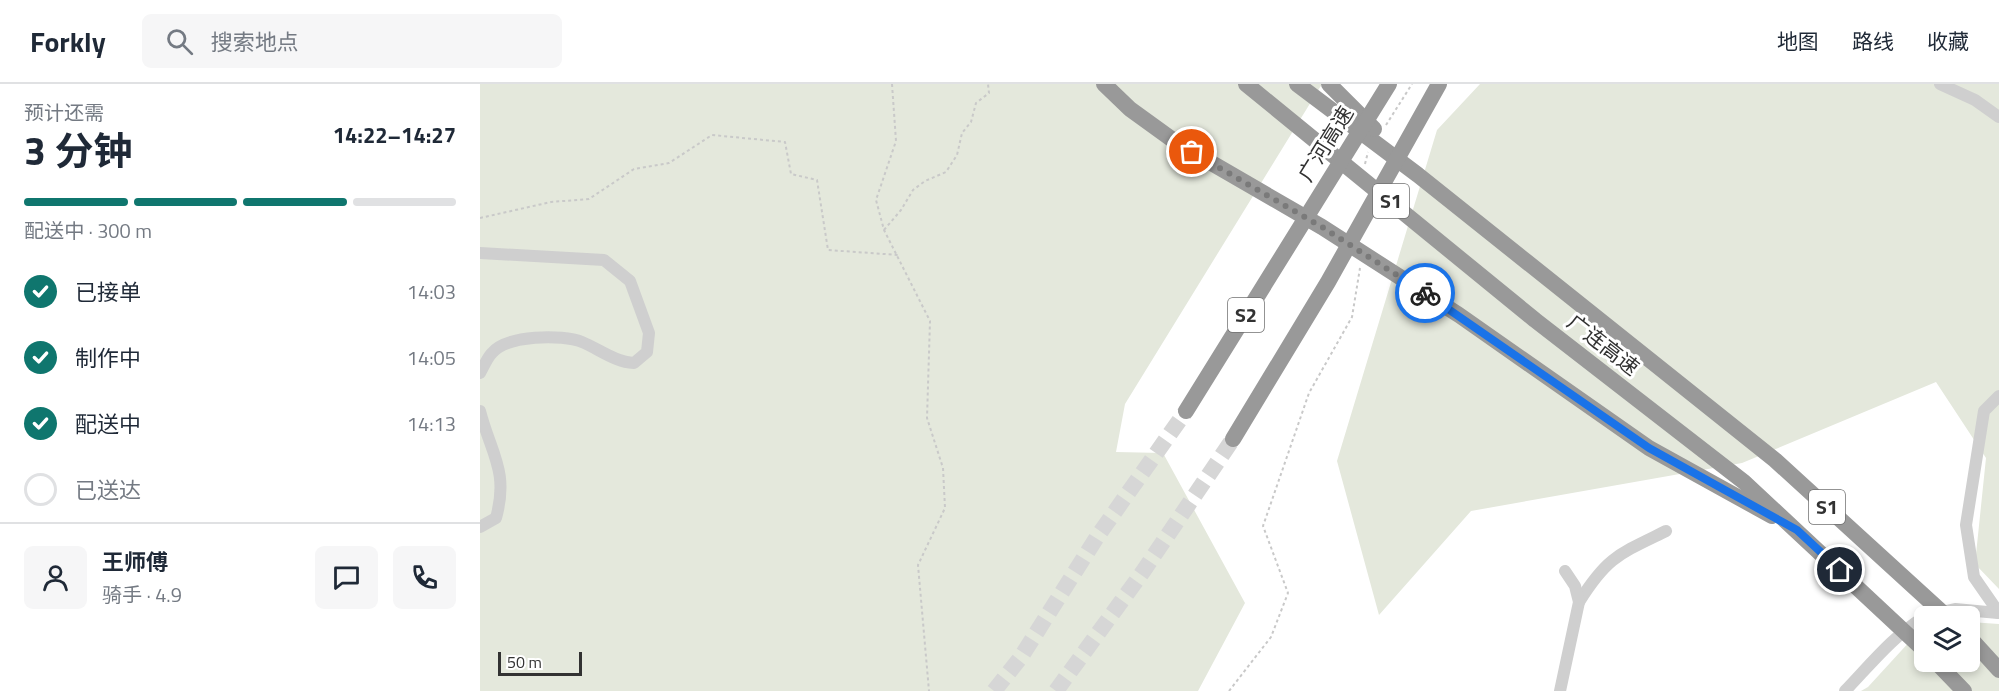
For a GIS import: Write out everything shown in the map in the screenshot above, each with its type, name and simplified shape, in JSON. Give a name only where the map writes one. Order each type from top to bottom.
[{"type":"highway","points":[[1104,84],[1130,109],[1177,143],[1322,227],[1459,315],[1649,448],[1797,530]]},
{"type":"highway","name":"广连高速","points":[[1246,84],[1535,321],[1744,482],[1914,641]]},
{"type":"highway","name":"广连高速","points":[[1297,84],[1418,175],[1775,460],[1935,606]]},
{"type":"highway","points":[[1329,84],[1418,175]]},
{"type":"highway","name":"广河高速","points":[[1186,411],[1389,84]]},
{"type":"highway","name":"S2","points":[[1233,439],[1312,307],[1439,84]]},
{"type":"highway","points":[[1980,649],[1999,670]]},
{"type":"highway","points":[[1946,672],[1964,691]]},
{"type":"street","points":[[1940,84],[1975,100],[1999,117]]},
{"type":"street","points":[[480,254],[604,260],[630,280],[649,333],[647,352],[634,363],[625,363],[579,341],[542,338],[513,340],[493,351],[480,373]]},
{"type":"street","points":[[1999,396],[1984,411],[1966,525],[1974,577],[1999,613]]},
{"type":"street","points":[[480,411],[500,467],[502,496],[496,518],[480,527]]},
{"type":"street","points":[[1560,691],[1579,602],[1595,576],[1612,557],[1666,531]]},
{"type":"street","points":[[1565,571],[1575,586],[1579,602]]},
{"type":"street","points":[[1980,611],[1999,613]]},
{"type":"street","points":[[1845,691],[1886,647],[1914,623]]},
{"type":"path","points":[[892,84],[896,141],[876,200],[884,230],[930,321],[927,418],[943,468],[945,508],[918,565],[929,691]]},
{"type":"path","points":[[884,230],[902,210],[913,190],[925,181],[946,172],[957,155],[962,133],[971,122],[976,103],[989,93],[988,84]]},
{"type":"path","points":[[1380,133],[1412,84]]},
{"type":"path","points":[[480,218],[551,202],[589,199],[634,170],[669,163],[712,135],[785,142],[791,174],[817,180],[828,250],[898,255]]},
{"type":"path","points":[[1362,173],[1368,153],[1374,143]]},
{"type":"path","points":[[1229,691],[1271,637],[1288,593],[1263,526],[1309,393],[1352,317],[1359,259]]},
{"type":"shaded area","points":[[480,84],[1322,84],[1125,404],[1116,452],[1163,453],[1245,603],[1198,691],[480,691]]},
{"type":"shaded area","points":[[1480,84],[1999,84],[1999,589],[1975,564],[1986,458],[1936,382],[1742,463],[1471,511],[1379,615],[1337,461],[1437,130]]},
{"type":"shaded area","points":[[1980,623],[1999,624],[1999,691],[1861,691],[1868,687],[1914,637],[1914,672],[1980,672]]},
{"type":"tunnel","points":[[994,691],[1021,657],[1097,537],[1186,411]]},
{"type":"tunnel","points":[[1056,691],[1142,573],[1233,439]]},
{"type":"way so far","points":[[1192,152],[1322,227],[1425,293]]},
{"type":"route","points":[[1425,293],[1649,448],[1797,530],[1840,570]]}]
